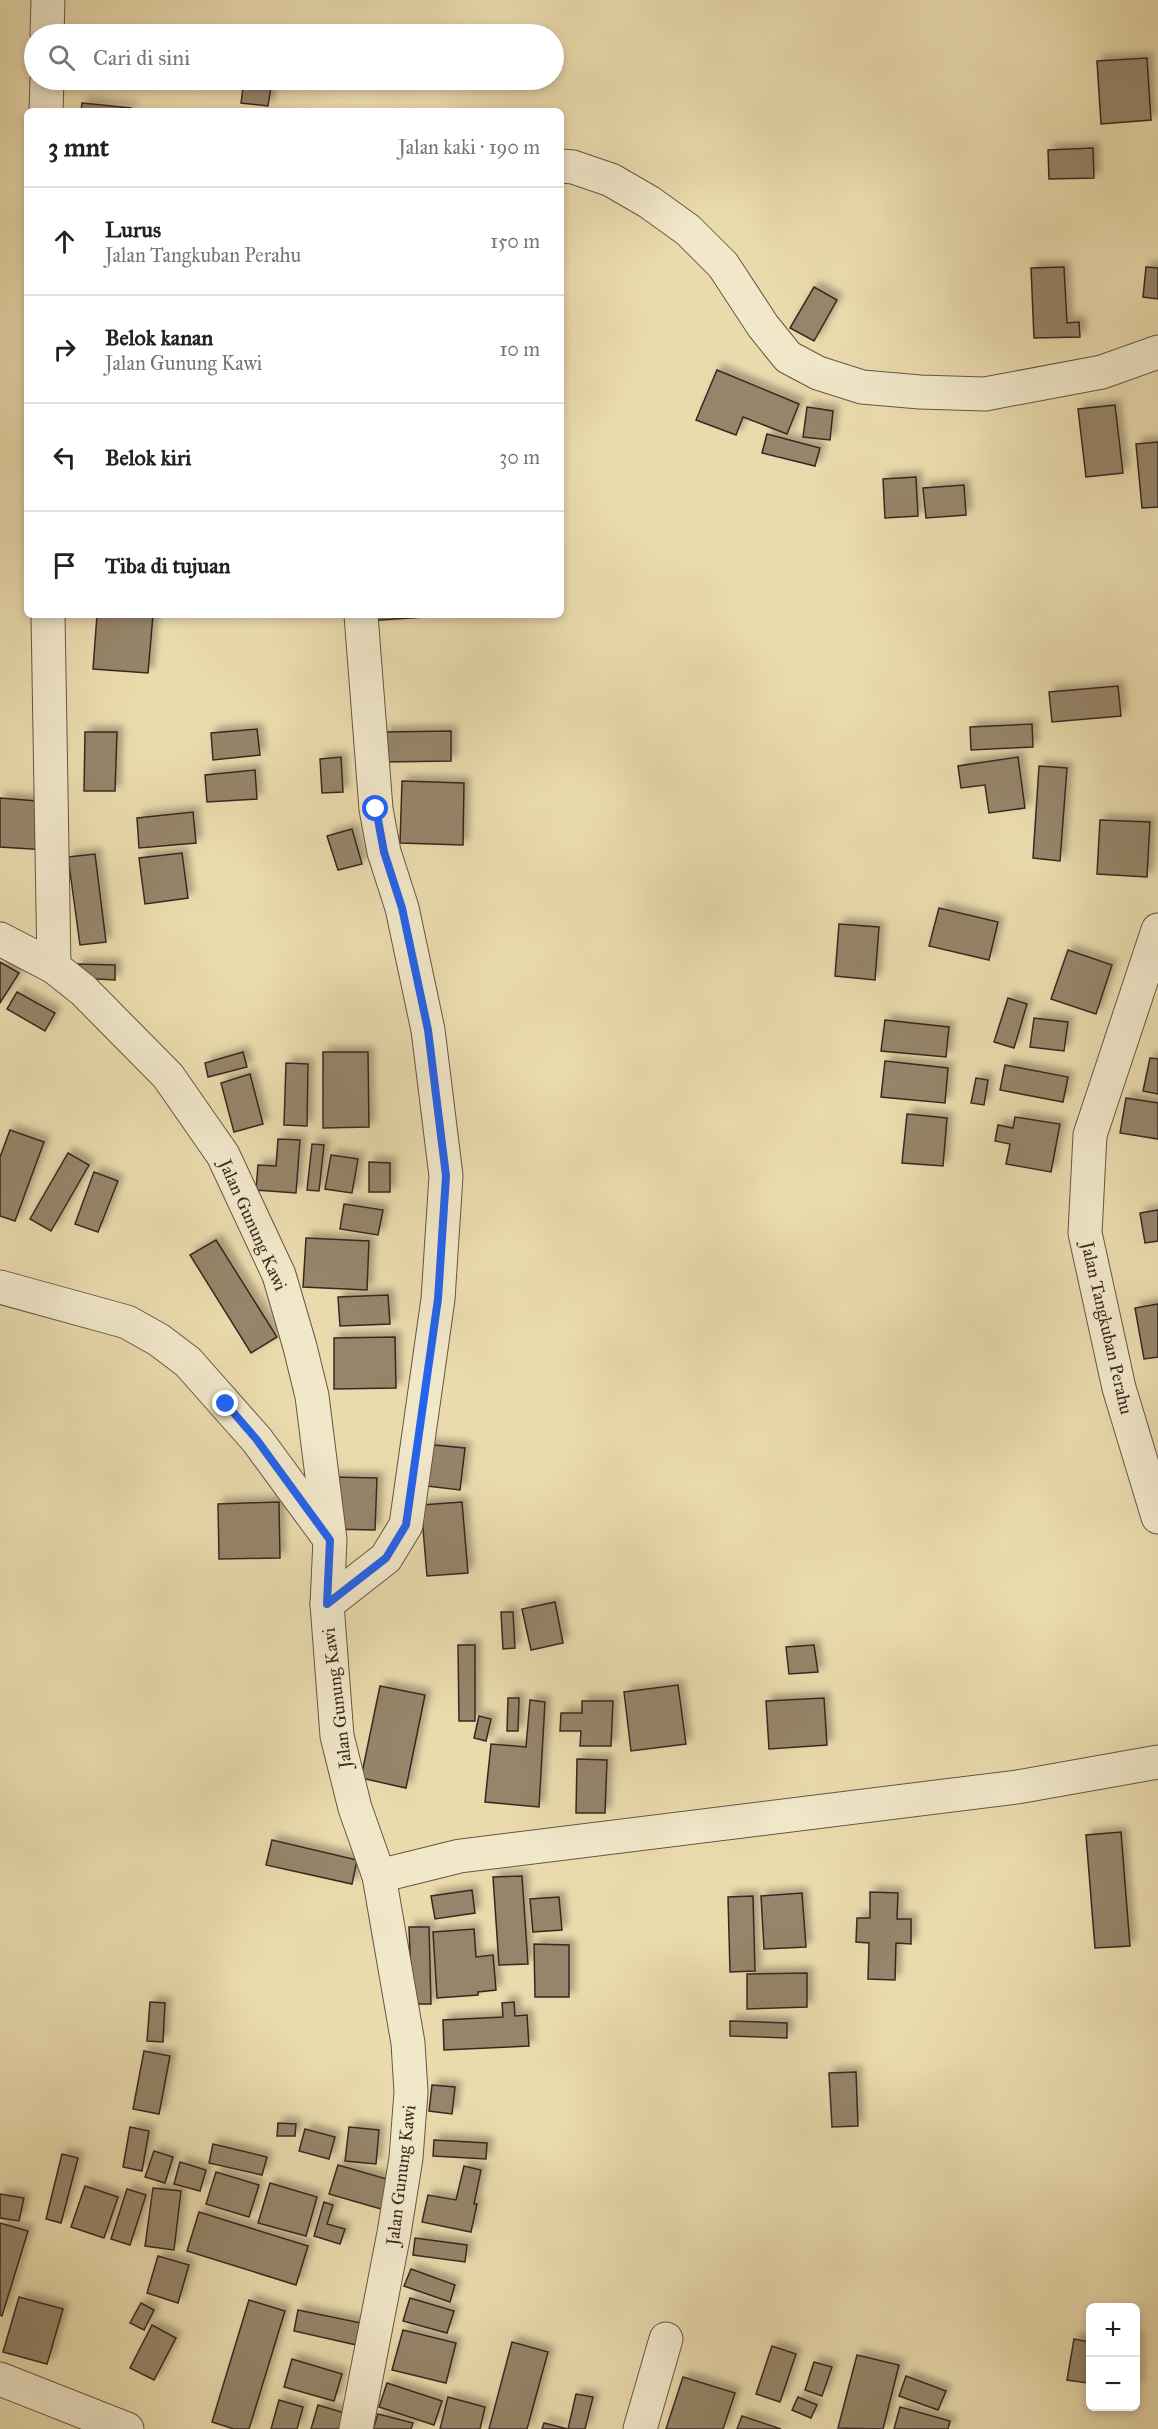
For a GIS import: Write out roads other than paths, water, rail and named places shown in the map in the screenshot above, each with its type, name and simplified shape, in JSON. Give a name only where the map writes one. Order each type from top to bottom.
[{"type":"street","points":[[47,24],[48,0]]},
{"type":"street","points":[[46,108],[47,90]]},
{"type":"street","points":[[564,166],[573,166],[611,180],[649,202],[688,230],[723,265],[763,326],[788,357],[818,373],[862,387],[985,394],[1102,372],[1158,352]]},
{"type":"street","points":[[48,618],[54,967]]},
{"type":"street","points":[[327,1604],[386,1558],[406,1525],[438,1299],[446,1176],[428,1030],[402,908],[384,852],[376,809],[361,618]]},
{"type":"street","name":"Jalan Tangkuban Perahu","points":[[1158,930],[1090,1135],[1085,1233],[1119,1388],[1158,1517]]},
{"type":"street","name":"Jalan Gunung Kawi","points":[[0,939],[54,967],[83,990],[168,1076],[223,1155],[279,1275],[312,1396],[330,1540],[327,1604],[339,1745],[355,1808],[379,1876],[408,2043],[411,2092],[406,2158],[394,2233],[356,2429]]},
{"type":"street","points":[[0,1287],[127,1322],[159,1340],[188,1362],[257,1440],[330,1540]]},
{"type":"street","points":[[379,1876],[459,1856],[1017,1787],[1158,1762]]},
{"type":"street","points":[[640,2429],[666,2339]]},
{"type":"street","points":[[0,2379],[127,2429]]}]
